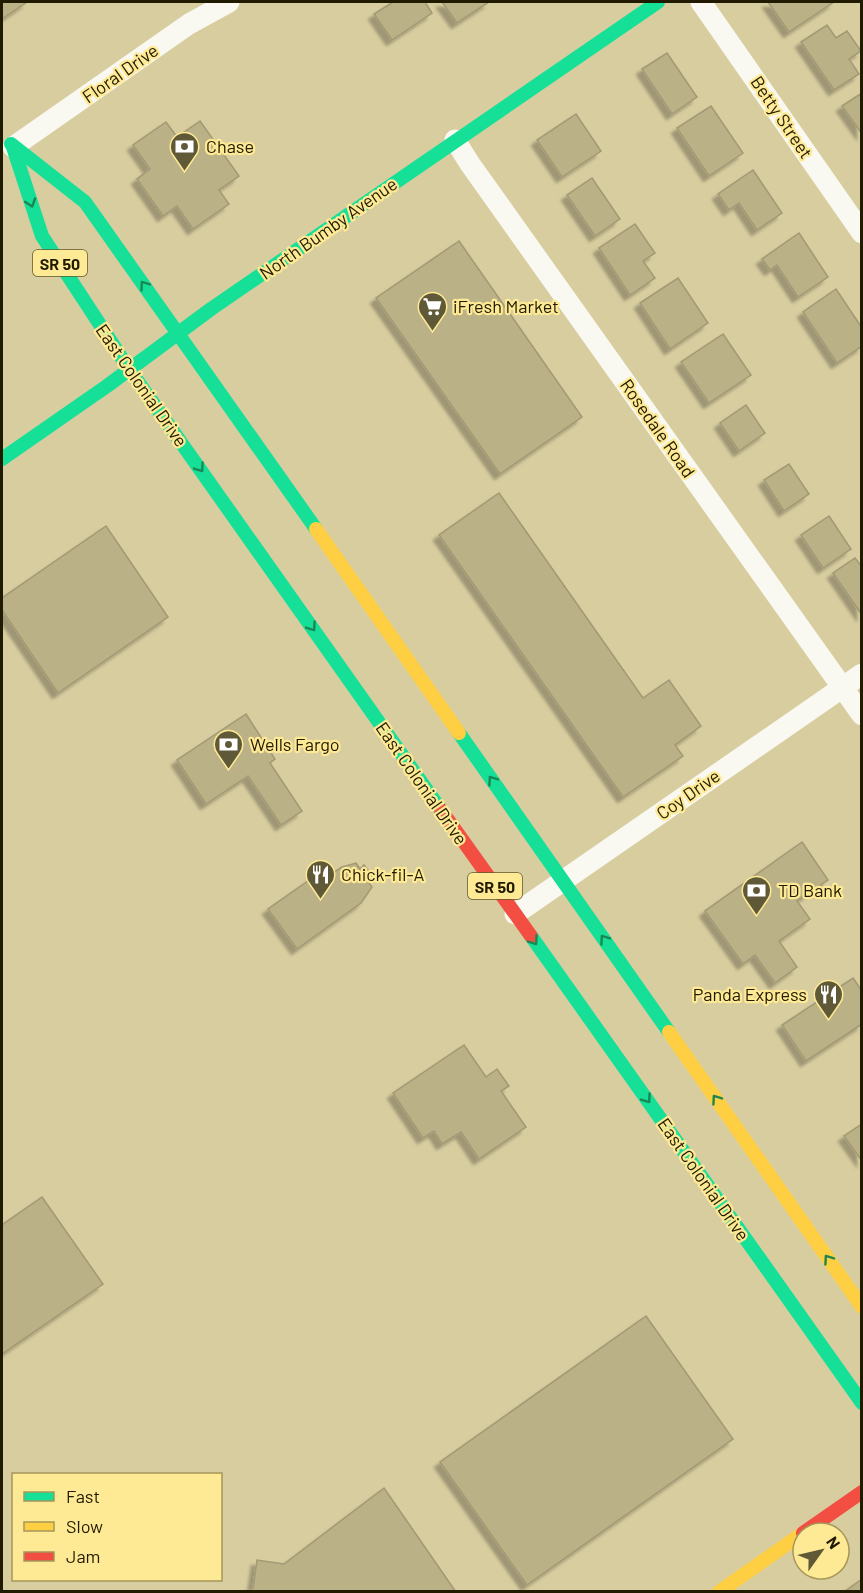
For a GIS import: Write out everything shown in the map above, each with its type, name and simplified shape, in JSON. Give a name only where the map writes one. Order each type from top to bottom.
[{"type":"main road","name":"North Bumby Avenue","points":[[2,459],[178,332],[658,2]]},
{"type":"main road","name":"SR 50","points":[[7,139],[85,202],[861,1306]]},
{"type":"main road","name":"East Colonial Drive","points":[[7,139],[42,236],[129,369],[861,1403]]},
{"type":"main road","points":[[820,1521],[861,1492]]},
{"type":"main road","points":[[718,1592],[791,1541]]},
{"type":"street","name":"Floral Drive","points":[[7,139],[189,24],[229,2]]},
{"type":"street","name":"Betty Street","points":[[701,2],[861,233]]},
{"type":"street","name":"Rosedale Road","points":[[455,140],[861,715]]},
{"type":"street","name":"Coy Drive","points":[[515,914],[861,674]]},
{"type":"building","points":[[2,2],[27,2],[2,19]]},
{"type":"building","points":[[393,2],[425,2],[432,13],[392,40],[374,14]]},
{"type":"building","points":[[442,2],[489,2],[457,23]]},
{"type":"building","points":[[768,2],[834,2],[789,32]]},
{"type":"building","points":[[827,25],[836,38],[847,31],[861,51],[849,59],[859,74],[834,90],[801,42]]},
{"type":"building","points":[[667,53],[697,97],[672,114],[642,69]]},
{"type":"building","points":[[862,93],[862,134],[842,106]]},
{"type":"building","points":[[711,106],[743,153],[709,176],[677,128]]},
{"type":"building","points":[[576,114],[601,151],[562,177],[537,140]]},
{"type":"building","points":[[200,121],[239,176],[219,190],[229,204],[193,229],[177,206],[163,216],[137,179],[150,169],[133,145],[166,122],[177,137]]},
{"type":"building","points":[[753,170],[782,213],[757,230],[739,203],[729,210],[718,194]]},
{"type":"building","points":[[592,178],[620,219],[595,236],[567,195]]},
{"type":"building","points":[[635,224],[655,253],[643,261],[655,278],[630,295],[599,248]]},
{"type":"building","points":[[799,233],[828,277],[798,297],[777,265],[770,270],[762,259]]},
{"type":"building","points":[[459,241],[582,417],[500,474],[376,298]]},
{"type":"building","points":[[678,278],[708,323],[670,349],[640,303]]},
{"type":"building","points":[[836,289],[862,328],[862,346],[837,363],[803,312]]},
{"type":"building","points":[[723,334],[751,375],[709,403],[681,362]]},
{"type":"building","points":[[746,405],[765,433],[739,451],[720,423]]},
{"type":"building","points":[[789,464],[809,494],[784,511],[764,480]]},
{"type":"building","points":[[499,493],[643,698],[669,680],[701,726],[675,745],[683,756],[623,797],[439,535]]},
{"type":"building","points":[[829,516],[851,549],[823,568],[801,535]]},
{"type":"building","points":[[106,526],[168,617],[58,693],[2,610],[2,598]]},
{"type":"building","points":[[855,558],[862,567],[862,615],[833,573]]},
{"type":"building","name":"Wells Fargo","points":[[246,714],[275,759],[270,763],[302,811],[281,825],[248,776],[206,804],[177,760]]},
{"type":"building","name":"TD Bank","points":[[802,842],[828,880],[797,901],[810,919],[779,941],[797,967],[775,983],[755,955],[743,964],[705,911]]},
{"type":"building","points":[[356,863],[360,869],[364,865],[374,878],[369,883],[372,887],[361,903],[297,949],[268,909],[325,869],[330,875],[342,867]]},
{"type":"building","points":[[853,978],[862,991],[862,1024],[806,1061],[782,1025]]},
{"type":"building","points":[[464,1045],[486,1077],[497,1069],[509,1086],[501,1091],[526,1127],[479,1159],[461,1132],[442,1144],[434,1131],[423,1138],[393,1093]]},
{"type":"building","points":[[862,1124],[862,1161],[844,1136]]},
{"type":"building","points":[[42,1197],[103,1284],[2,1354],[2,1225]]},
{"type":"building","points":[[646,1316],[733,1439],[527,1585],[440,1462]]},
{"type":"building","points":[[384,1488],[456,1592],[248,1592],[253,1588],[257,1560],[284,1564]]},
{"type":"building","points":[[862,1579],[862,1592],[844,1592]]},
{"type":"traffic: fast","points":[[2,459],[107,386],[211,309],[658,2]]},
{"type":"traffic: fast","points":[[11,144],[85,202],[316,529]]},
{"type":"traffic: fast","points":[[13,147],[42,236],[129,369],[441,810]]},
{"type":"traffic: fast","points":[[459,733],[669,1032]]},
{"type":"traffic: fast","points":[[531,936],[862,1403]]},
{"type":"traffic: slow","points":[[316,529],[459,733]]},
{"type":"traffic: slow","points":[[669,1032],[862,1307]]},
{"type":"traffic: slow","points":[[719,1592],[791,1541]]},
{"type":"traffic: jam","points":[[441,810],[531,936]]},
{"type":"traffic: jam","points":[[820,1521],[862,1492]]},
{"type":"place","name":"Chase","points":[[185,172]]},
{"type":"place","name":"iFresh Market","points":[[432,332]]},
{"type":"place","name":"Wells Fargo","points":[[229,770]]},
{"type":"place","name":"Chick-fil-A","points":[[320,900]]},
{"type":"place","name":"TD Bank","points":[[757,916]]},
{"type":"place","name":"Panda Express","points":[[828,1020]]}]
